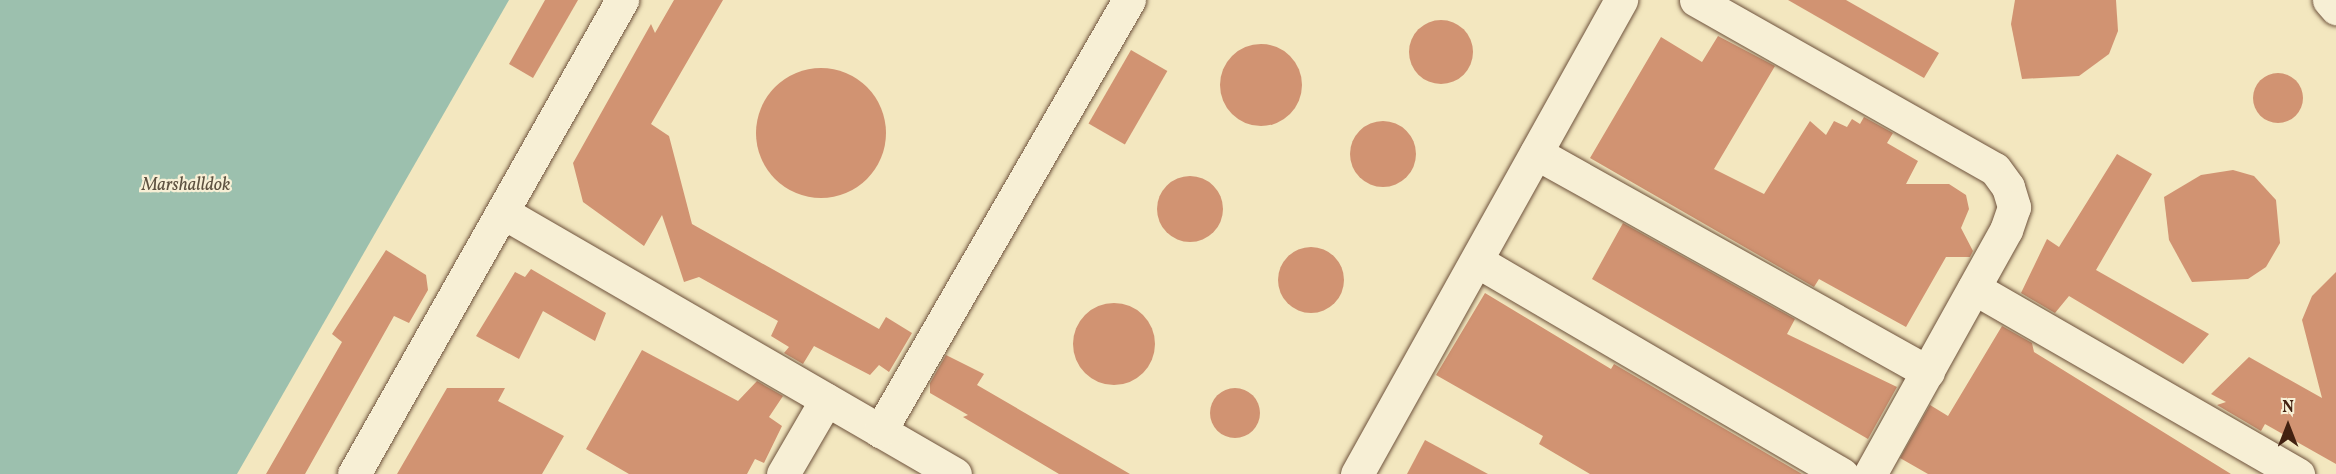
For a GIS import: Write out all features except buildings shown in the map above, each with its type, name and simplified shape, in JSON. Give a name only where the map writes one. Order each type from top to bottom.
[{"type":"lane","points":[[354,474],[504,213],[622,0]]},
{"type":"lane","points":[[880,431],[1129,0]]},
{"type":"lane","points":[[1358,474],[1621,0]]},
{"type":"lane","points":[[1696,0],[1995,169],[2014,207],[1974,288],[1870,474]]},
{"type":"lane","points":[[2328,0],[2336,8]]},
{"type":"lane","points":[[1536,153],[1928,372]]},
{"type":"lane","points":[[504,213],[955,474]]},
{"type":"lane","points":[[1477,261],[1842,474]]},
{"type":"lane","points":[[1974,288],[2298,474]]},
{"type":"lane","points":[[783,474],[826,400]]},
{"type":"water","name":"Marshalldok","points":[[0,0],[509,0],[237,474],[0,474]]}]
